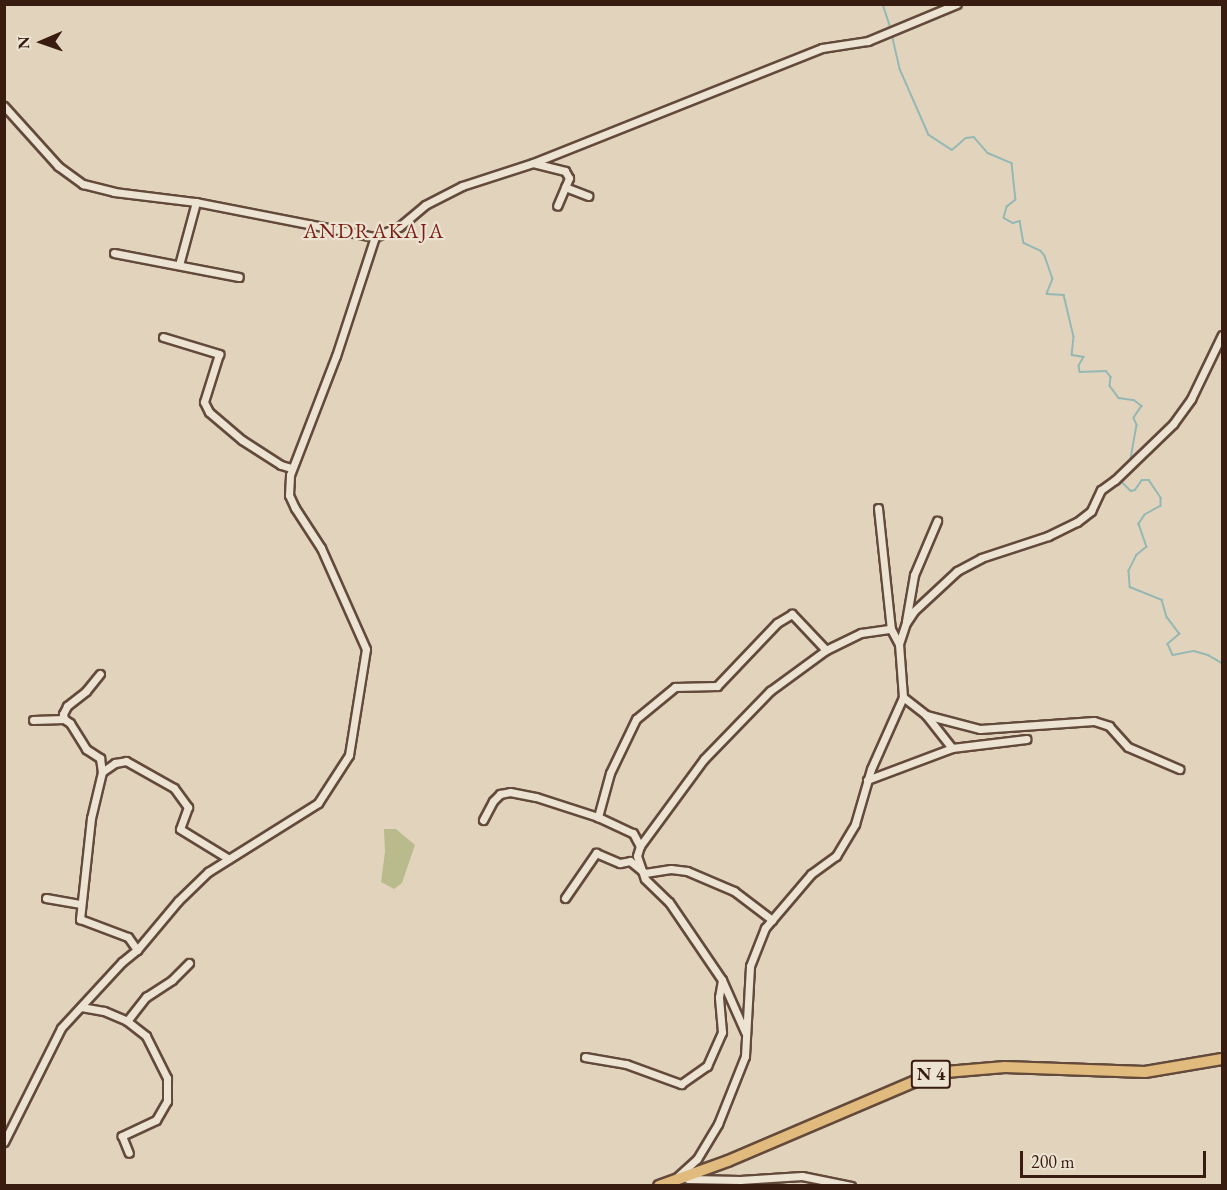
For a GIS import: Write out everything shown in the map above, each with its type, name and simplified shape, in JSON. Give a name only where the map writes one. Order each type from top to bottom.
[{"type":"main road","name":"N 4","points":[[659,1185],[728,1161],[934,1073],[1005,1067],[1145,1072],[1222,1059]]},
{"type":"street","points":[[4,106],[58,166],[83,184],[114,192],[196,202],[375,237],[399,227],[425,205],[462,186],[533,163],[822,48],[868,41],[957,4]]},
{"type":"street","points":[[533,163],[566,171],[569,178],[557,206]]},
{"type":"street","points":[[565,188],[588,196]]},
{"type":"street","points":[[179,265],[196,202]]},
{"type":"street","points":[[4,1142],[61,1028],[122,962],[137,950],[178,901],[208,872],[318,803],[349,755],[366,650],[321,548],[289,495],[291,468],[336,356],[375,237]]},
{"type":"street","points":[[114,253],[239,277]]},
{"type":"street","points":[[906,623],[924,598],[957,571],[981,558],[1048,536],[1077,522],[1091,511],[1101,490],[1115,480],[1173,424],[1191,399],[1222,335]]},
{"type":"street","points":[[163,337],[219,354],[204,402],[209,412],[242,440],[281,465],[291,468]]},
{"type":"street","points":[[878,508],[891,629],[899,644]]},
{"type":"street","points":[[674,1180],[697,1158],[718,1124],[745,1056],[750,966],[765,928],[811,874],[836,856],[844,846],[864,799],[867,780],[903,697],[899,644],[906,623],[914,575],[937,521]]},
{"type":"street","points":[[598,817],[610,773],[636,719],[675,687],[717,686],[777,623],[792,614],[826,650]]},
{"type":"street","points":[[746,1034],[722,980],[669,902],[645,879],[645,873],[637,856],[640,846],[721,740],[770,691],[826,650],[861,633],[891,629]]},
{"type":"street","points":[[64,719],[63,714],[68,706],[86,691],[100,674]]},
{"type":"street","points":[[903,697],[926,715],[952,748]]},
{"type":"street","points":[[926,715],[980,729],[1094,721],[1109,726],[1128,747],[1179,769]]},
{"type":"street","points":[[33,720],[64,719],[70,723],[86,749],[100,759],[102,772],[91,818],[79,904],[80,919],[128,937],[137,950]]},
{"type":"street","points":[[867,780],[952,748],[1026,739]]},
{"type":"street","points":[[102,772],[115,763],[126,761],[174,788],[188,807],[180,829],[229,859]]},
{"type":"street","points":[[483,820],[493,801],[500,794],[510,792],[536,797],[598,817],[633,833],[640,846]]},
{"type":"street","points":[[565,898],[596,852],[620,863],[630,861],[645,873],[671,869],[687,871],[734,891],[772,920]]},
{"type":"street","points":[[46,898],[79,904]]},
{"type":"street","points":[[127,1021],[146,997],[172,980],[189,963]]},
{"type":"street","points":[[585,1057],[626,1064],[681,1084],[707,1066],[722,1032],[719,997],[722,980]]},
{"type":"street","points":[[81,1007],[104,1011],[127,1021],[146,1036],[167,1078],[167,1101],[156,1120],[122,1137],[129,1153]]},
{"type":"street","points":[[674,1180],[699,1178],[740,1180],[802,1176],[851,1185]]},
{"type":"street","points":[[740,1180],[756,1185]]},
{"type":"green space","points":[[384,829],[396,829],[415,845],[402,883],[394,889],[381,882],[385,852]]},
{"type":"waterway","points":[[883,4],[891,29]]},
{"type":"waterway","points":[[892,34],[900,69],[929,135],[952,150],[966,138],[974,137],[988,153],[1012,163],[1016,200],[1007,207],[1004,218],[1013,223],[1020,221],[1024,243],[1041,251],[1045,256],[1053,279],[1047,294],[1064,295],[1074,337],[1072,355],[1084,357],[1079,366],[1080,372],[1106,371],[1111,377],[1110,386],[1119,398],[1134,400],[1142,406],[1134,418],[1137,425],[1131,460]]},
{"type":"waterway","points":[[1119,479],[1131,491],[1135,490],[1142,480],[1149,480],[1161,498],[1161,506],[1145,515],[1139,524],[1147,547],[1137,555],[1129,571],[1130,587],[1162,600],[1167,617],[1180,634],[1168,644],[1173,655],[1194,651],[1208,655],[1222,663]]},
{"type":"district","name":"ANDRAKAJA","points":[[374,231]]}]
